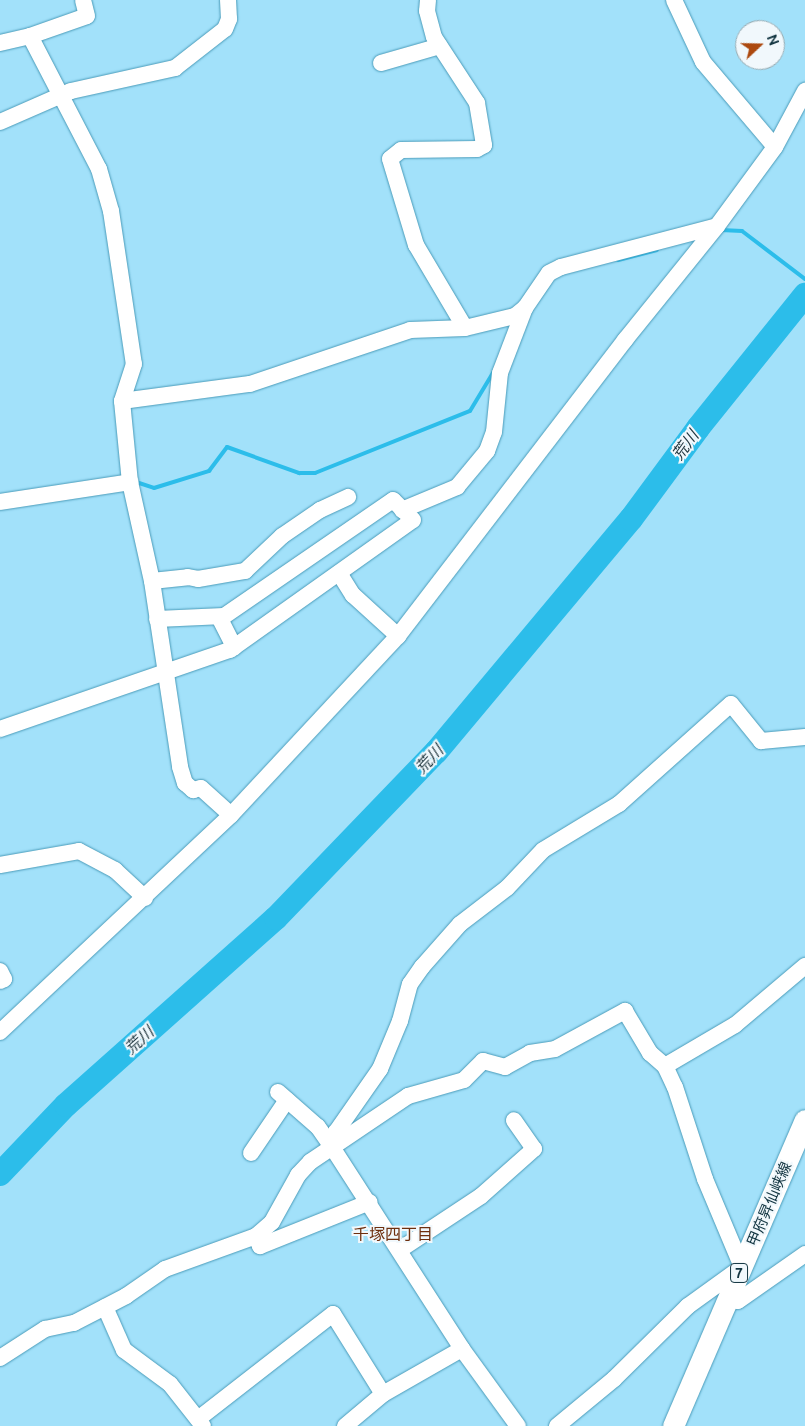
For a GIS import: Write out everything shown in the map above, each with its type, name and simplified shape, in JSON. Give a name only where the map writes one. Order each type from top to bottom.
[{"type":"main road","name":"甲府昇仙峡線","points":[[674,1426],[805,1120]]},
{"type":"street","points":[[0,44],[30,36],[86,16],[83,0]]},
{"type":"street","points":[[0,122],[60,96],[100,83],[160,74],[176,68],[225,29],[229,19],[228,0]]},
{"type":"street","points":[[428,0],[427,11],[440,46],[477,103],[484,145],[477,149],[401,150],[390,159],[416,245],[465,328]]},
{"type":"street","points":[[674,0],[703,62],[775,147]]},
{"type":"street","points":[[30,36],[99,169],[111,212],[134,364],[122,401],[130,482],[152,581],[165,672],[185,783],[193,790],[201,788],[231,815]]},
{"type":"street","points":[[381,63],[440,46]]},
{"type":"street","points":[[0,1032],[145,898],[231,815],[398,636],[631,333],[717,226],[775,147],[805,91]]},
{"type":"street","points":[[402,510],[457,487],[487,451],[494,432],[500,373],[525,308],[549,272],[561,267],[717,226]]},
{"type":"street","points":[[122,401],[250,384],[410,330],[465,328],[515,316],[525,308]]},
{"type":"street","points":[[0,502],[130,482]]},
{"type":"street","points":[[152,581],[188,577],[198,580],[245,571],[282,536],[320,510],[348,497]]},
{"type":"street","points":[[0,729],[234,647],[413,520],[393,500],[219,616],[157,619]]},
{"type":"street","points":[[339,573],[353,595],[398,636]]},
{"type":"street","points":[[219,616],[234,647]]},
{"type":"street","points":[[332,1147],[336,1132],[380,1069],[400,1021],[410,984],[422,967],[460,924],[507,888],[543,850],[619,804],[731,704],[761,741],[805,737]]},
{"type":"street","points":[[0,865],[79,850],[115,870],[145,898]]},
{"type":"street","points":[[665,1066],[735,1025],[805,966]]},
{"type":"street","points":[[0,971],[4,978],[0,981]]},
{"type":"street","points":[[0,1358],[45,1329],[74,1323],[105,1307],[165,1269],[256,1236],[272,1222],[298,1175],[332,1147],[408,1096],[464,1080],[483,1061],[505,1067],[530,1053],[555,1049],[625,1011],[650,1052],[665,1066],[675,1087],[705,1179],[742,1267],[688,1306],[614,1379],[556,1426]]},
{"type":"street","points":[[251,1153],[282,1096],[318,1127],[401,1249],[462,1349],[518,1426]]},
{"type":"street","points":[[401,1249],[482,1196],[534,1149],[514,1120]]},
{"type":"street","points":[[256,1236],[260,1246],[370,1202]]},
{"type":"street","points":[[728,1299],[738,1301],[805,1254]]},
{"type":"street","points":[[105,1307],[124,1350],[170,1384],[200,1422],[333,1314],[383,1394]]},
{"type":"street","points":[[345,1426],[383,1394],[462,1349]]},
{"type":"waterway","points":[[721,230],[742,231],[805,279]]},
{"type":"waterway","points":[[618,260],[657,250]]},
{"type":"waterway","name":"荒川","points":[[0,1174],[66,1105],[276,918],[436,752],[631,519],[698,428],[805,295]]},
{"type":"waterway","points":[[133,481],[154,488],[209,471],[227,447],[299,473],[315,473],[470,411],[494,371]]},
{"type":"district","name":"千塚四丁目","points":[[393,1234]]}]
